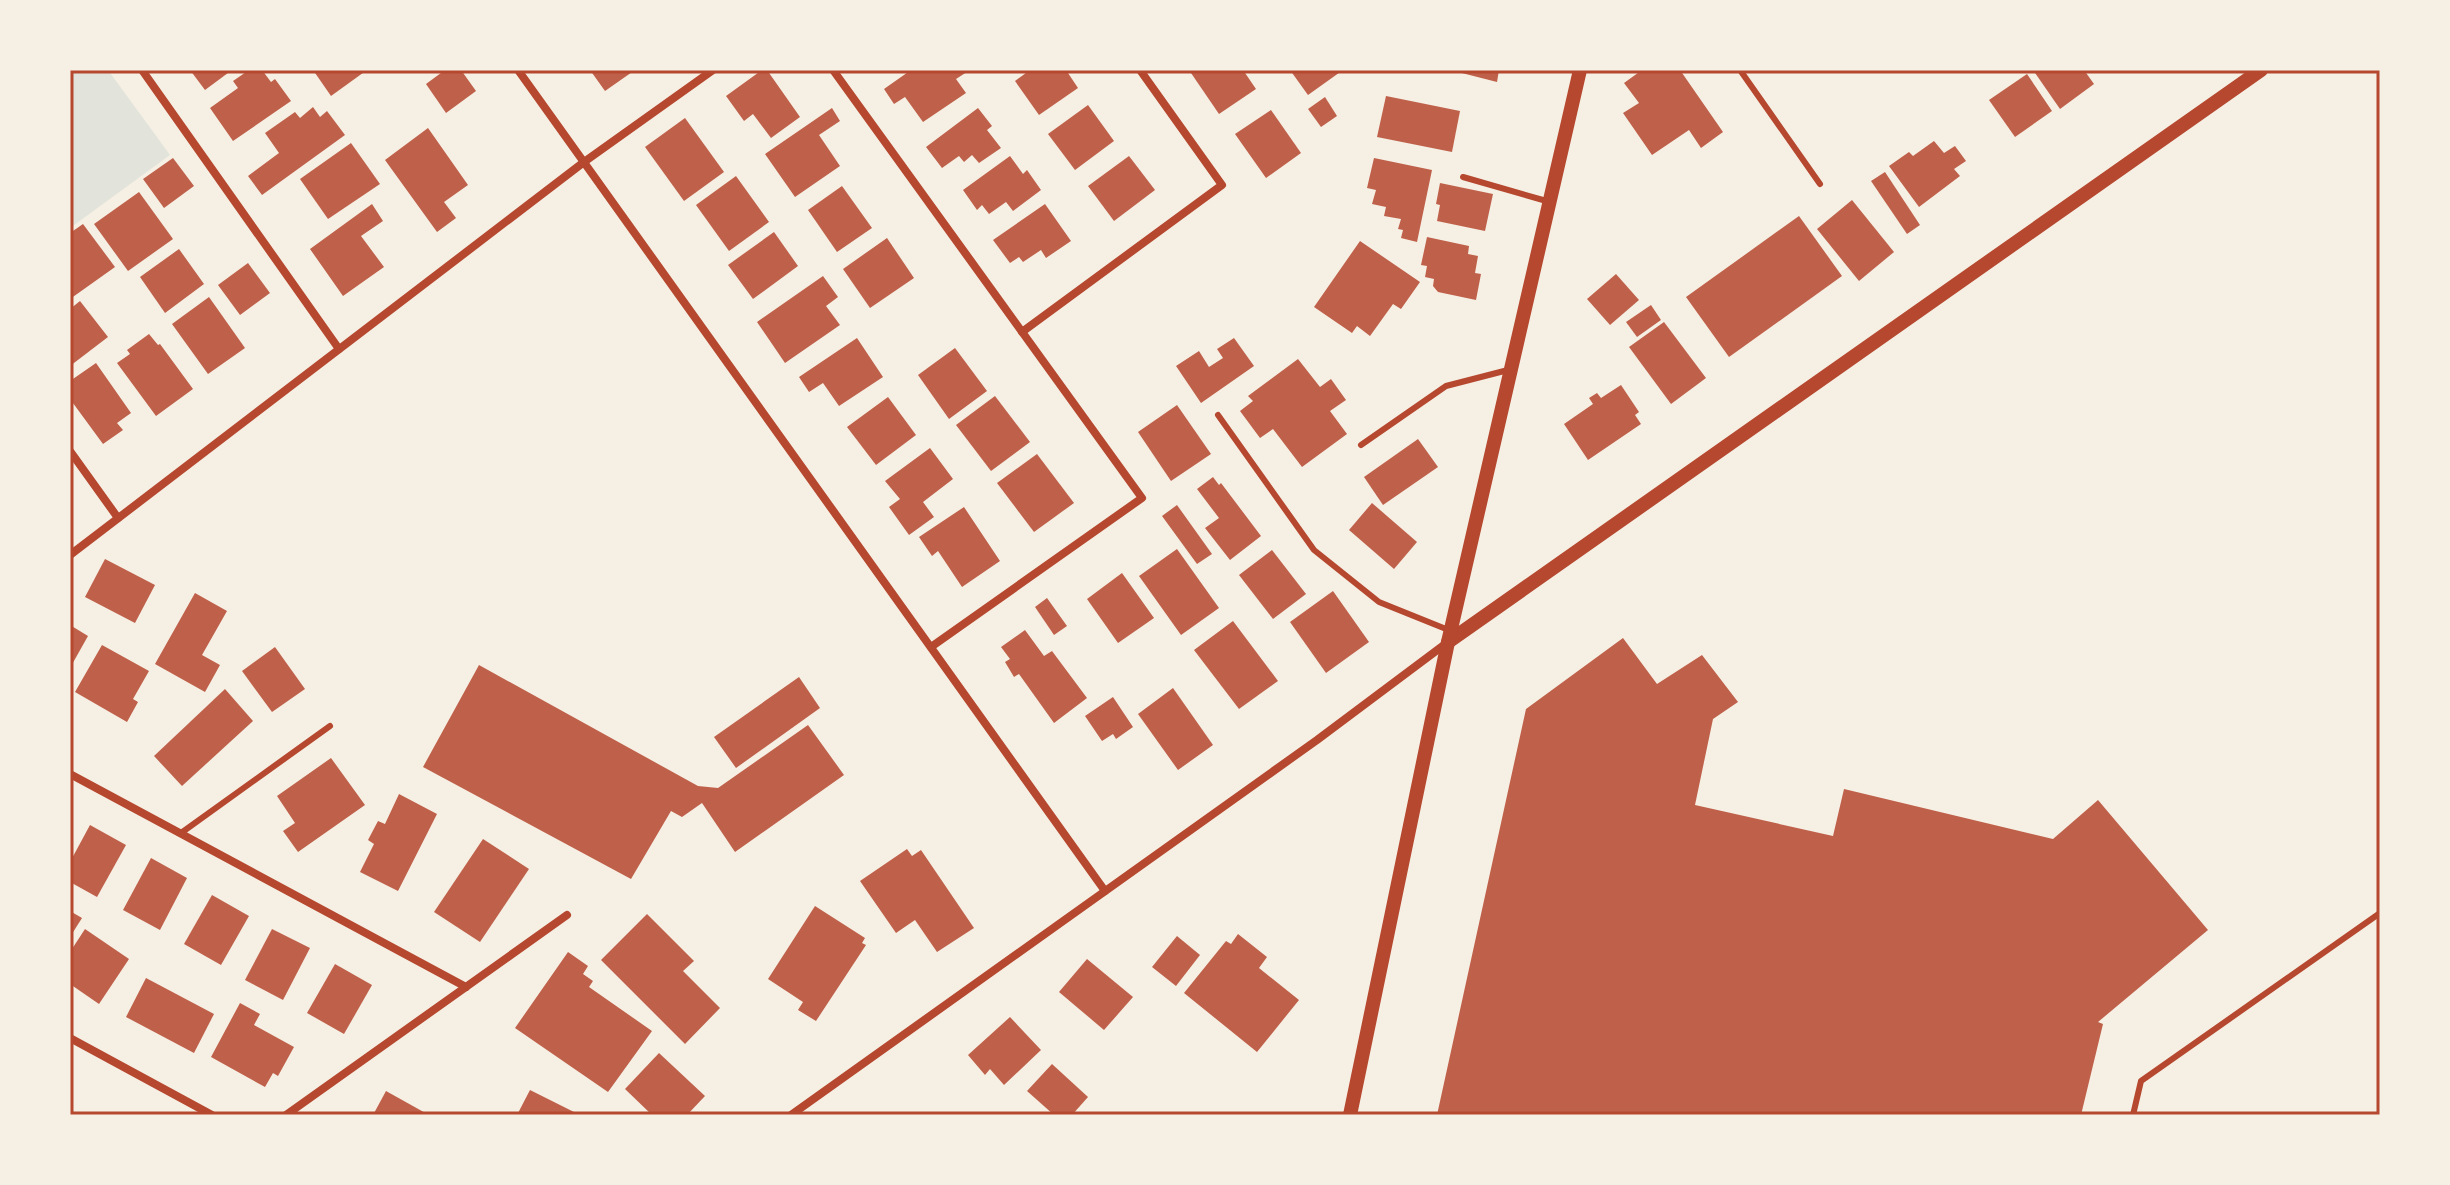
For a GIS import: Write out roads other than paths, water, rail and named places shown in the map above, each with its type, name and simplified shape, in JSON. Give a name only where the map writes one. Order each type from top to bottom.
[{"type":"street","points":[[142,70],[339,349]]},
{"type":"street","points":[[518,70],[1105,891]]},
{"type":"street","points":[[70,555],[584,162],[713,70]]},
{"type":"street","points":[[833,70],[1142,498],[931,647]]},
{"type":"street","points":[[1022,332],[1222,185],[1140,70]]},
{"type":"street","points":[[1350,1115],[1450,636],[1580,70]]},
{"type":"street","points":[[791,1115],[1317,740],[1450,636],[2261,70]]},
{"type":"street","points":[[70,451],[118,518]]},
{"type":"street","points":[[70,774],[466,987]]},
{"type":"street","points":[[286,1115],[567,915]]},
{"type":"street","points":[[70,1038],[212,1115]]},
{"type":"lane","points":[[1740,70],[1820,184]]},
{"type":"lane","points":[[1463,177],[1550,202]]},
{"type":"lane","points":[[1361,445],[1446,386],[1512,369]]},
{"type":"lane","points":[[1218,415],[1314,550],[1379,602],[1450,636]]},
{"type":"lane","points":[[181,833],[330,726]]},
{"type":"lane","points":[[2133,1115],[2141,1081],[2380,913]]}]
